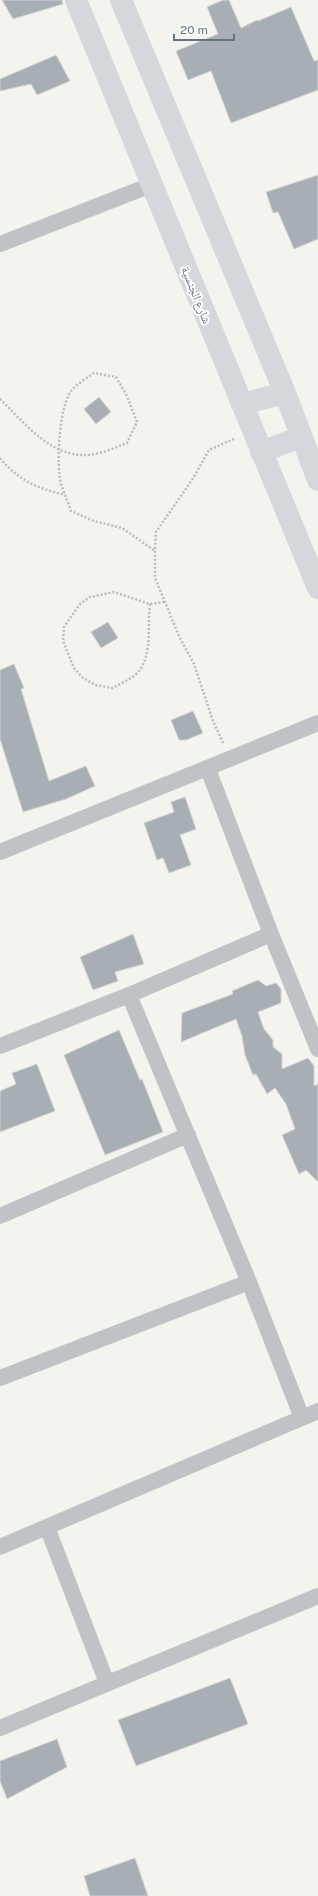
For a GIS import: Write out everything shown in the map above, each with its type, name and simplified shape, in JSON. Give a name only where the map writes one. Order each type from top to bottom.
[{"type":"main road","name":"شارع الجنسية","points":[[76,0],[318,588]]},
{"type":"main road","points":[[121,0],[285,393],[318,480]]},
{"type":"main road","points":[[242,404],[285,393]]},
{"type":"main road","points":[[262,452],[301,437]]},
{"type":"street","points":[[0,244],[151,185]]},
{"type":"street","points":[[0,852],[230,760],[318,723]]},
{"type":"street","points":[[208,768],[271,934],[318,1049]]},
{"type":"street","points":[[0,1046],[129,995],[271,934]]},
{"type":"street","points":[[129,995],[249,1282],[302,1418]]},
{"type":"street","points":[[0,1216],[188,1135]]},
{"type":"street","points":[[0,1378],[249,1282]]},
{"type":"street","points":[[0,1547],[318,1411]]},
{"type":"street","points":[[47,1527],[107,1683]]},
{"type":"street","points":[[0,1728],[318,1596]]},
{"type":"path","points":[[0,399],[26,427],[60,450],[85,455],[107,451],[127,443],[137,422],[128,396],[116,377],[94,372],[70,391],[63,413],[59,435],[60,450],[61,483],[71,510],[94,521],[122,528],[155,551]]},
{"type":"path","points":[[230,760],[213,721],[194,664],[164,602],[155,578],[156,532],[194,477],[209,450],[252,430]]},
{"type":"path","points":[[0,458],[23,481],[43,490],[66,496]]},
{"type":"path","points":[[150,604],[148,618],[150,634],[147,655],[138,672],[113,688],[95,685],[82,677],[74,668],[63,641],[64,627],[80,604],[90,597],[114,592],[150,604],[164,602]]},
{"type":"building","points":[[2,0],[62,0],[63,4],[13,19]]},
{"type":"building","points":[[223,0],[229,0],[241,28],[291,7],[314,61],[318,60],[318,90],[231,123],[211,71],[188,80],[176,51],[218,34],[207,7]]},
{"type":"building","points":[[56,55],[70,81],[37,95],[31,84],[0,91],[0,79]]},
{"type":"building","points":[[318,175],[318,239],[294,249],[278,212],[273,213],[266,192]]},
{"type":"building","points":[[99,397],[111,412],[96,424],[84,409]]},
{"type":"building","points":[[108,622],[118,638],[101,648],[91,632]]},
{"type":"building","points":[[14,664],[24,688],[21,689],[49,781],[86,766],[95,786],[66,799],[23,812],[0,739],[0,670]]},
{"type":"building","points":[[193,711],[203,733],[186,740],[179,740],[171,720]]},
{"type":"building","points":[[185,797],[196,829],[180,835],[191,865],[169,873],[163,858],[157,860],[144,823],[174,812],[171,802]]},
{"type":"building","points":[[133,934],[144,964],[115,972],[118,981],[93,990],[80,957]]},
{"type":"building","points":[[258,980],[266,986],[276,983],[281,989],[281,1003],[258,1012],[264,1029],[273,1040],[273,1047],[282,1054],[282,1069],[308,1058],[314,1066],[314,1086],[318,1084],[318,1182],[306,1170],[299,1174],[282,1135],[295,1129],[286,1104],[275,1088],[267,1094],[256,1074],[253,1075],[245,1055],[242,1036],[236,1019],[181,1042],[182,1013],[233,994],[232,991]]},
{"type":"building","points":[[119,1030],[140,1080],[142,1079],[163,1132],[105,1155],[64,1055]]},
{"type":"building","points":[[37,1064],[55,1111],[0,1132],[0,1091],[16,1084],[12,1073]]},
{"type":"building","points":[[230,1678],[248,1724],[136,1766],[118,1720]]},
{"type":"building","points":[[57,1739],[67,1767],[7,1799],[0,1781],[0,1761]]},
{"type":"building","points":[[135,1858],[148,1896],[90,1896],[84,1876]]}]
